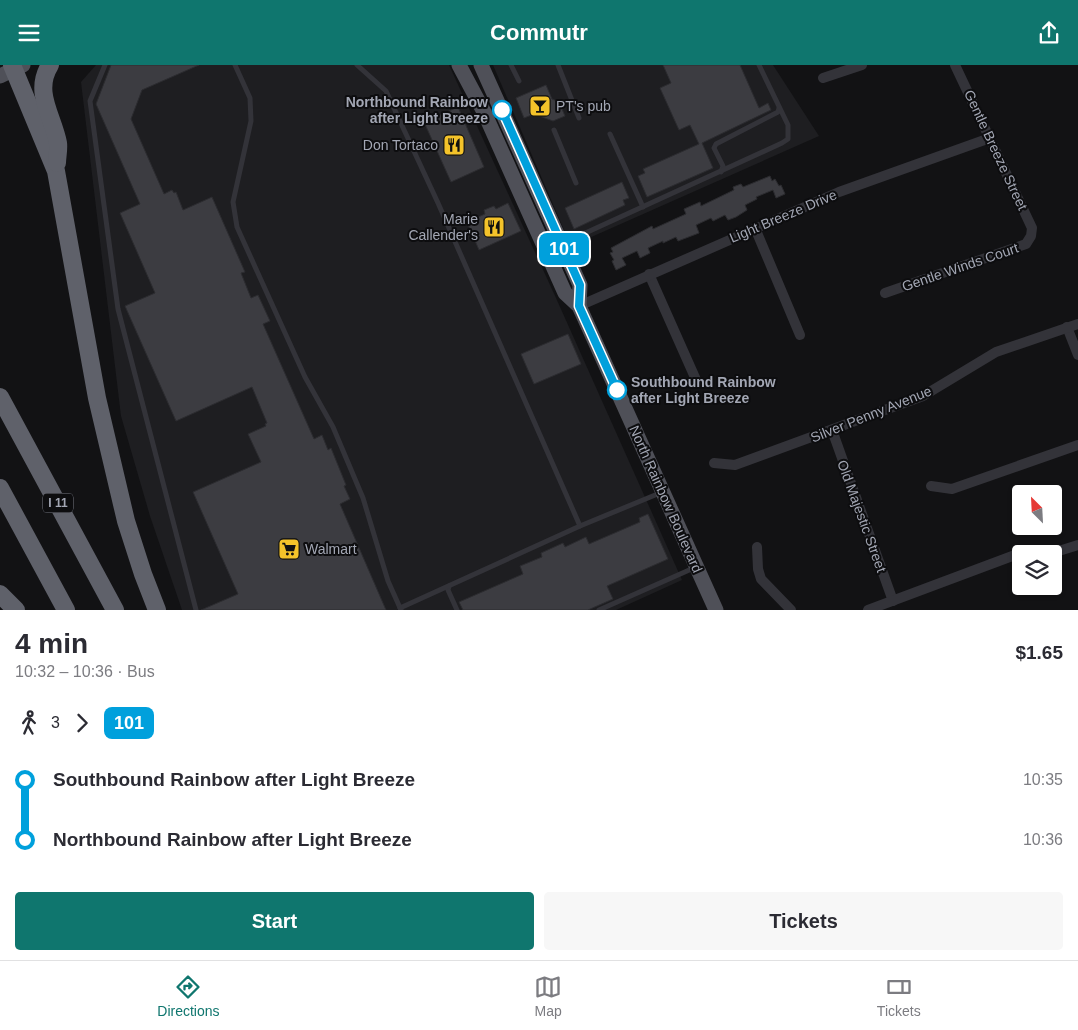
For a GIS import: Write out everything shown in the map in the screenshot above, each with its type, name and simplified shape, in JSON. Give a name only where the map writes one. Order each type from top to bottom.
[{"type":"highway","points":[[50,65],[43,84],[44,100],[58,144],[56,171]]},
{"type":"highway","points":[[12,69],[56,171],[97,398],[126,521],[157,610]]},
{"type":"highway","name":"I 11","points":[[0,397],[115,610]]},
{"type":"highway","points":[[0,488],[66,610]]},
{"type":"highway","points":[[0,593],[16,610]]},
{"type":"main road","name":"North Rainbow Boulevard","points":[[459,65],[484,112],[565,293],[579,306],[716,610]]},
{"type":"main road","name":"North Rainbow Boulevard","points":[[481,65],[580,285],[579,306]]},
{"type":"main road","points":[[514,178],[529,172]]},
{"type":"street","points":[[823,78],[862,65]]},
{"type":"street","name":"Gentle Breeze Street","points":[[955,65],[1032,228],[1031,237]]},
{"type":"street","name":"Light Breeze Drive","points":[[579,306],[839,192],[990,138]]},
{"type":"street","points":[[755,228],[800,335]]},
{"type":"street","name":"Gentle Winds Court","points":[[885,293],[1026,244],[1031,237]]},
{"type":"street","points":[[649,274],[697,382]]},
{"type":"street","name":"Silver Penny Avenue","points":[[714,463],[735,465],[923,396],[996,352],[1078,324]]},
{"type":"street","points":[[1067,327],[1078,355]]},
{"type":"street","name":"Old Majestic Street","points":[[832,430],[893,601]]},
{"type":"street","points":[[931,486],[952,489],[1078,445]]},
{"type":"street","points":[[868,610],[1015,555],[1034,550],[1062,550],[1078,545]]},
{"type":"street","points":[[757,547],[758,569],[762,579],[791,610]]},
{"type":"lane","points":[[105,65],[90,101],[118,309],[196,610]]},
{"type":"lane","points":[[235,65],[250,98],[251,121],[232,202],[237,227],[305,377],[333,427],[363,498],[388,581],[401,609],[580,527],[663,492]]},
{"type":"lane","points":[[357,65],[386,91],[438,203],[580,527]]},
{"type":"lane","points":[[511,65],[519,81]]},
{"type":"lane","points":[[558,65],[579,118]]},
{"type":"lane","points":[[558,236],[581,235],[788,139],[790,132],[788,125],[759,65]]},
{"type":"lane","points":[[720,171],[723,166],[714,149],[716,144],[778,112],[780,107]]},
{"type":"lane","points":[[554,130],[576,183]]},
{"type":"lane","points":[[610,134],[643,207]]},
{"type":"lane","points":[[599,610],[696,567]]},
{"type":"lane","points":[[449,586],[448,590],[456,610]]},
{"type":"shaded area","points":[[96,65],[449,65],[682,580],[616,610],[182,610],[150,516],[121,416],[81,82]]},
{"type":"shaded area","points":[[493,65],[773,65],[819,136],[571,246]]},
{"type":"building","points":[[111,65],[199,65],[142,90],[131,119],[164,194],[172,190],[174,193],[176,192],[183,210],[212,197],[245,272],[241,273],[251,298],[258,295],[270,321],[263,324],[314,439],[322,435],[328,450],[331,448],[350,499],[340,504],[386,610],[201,610],[238,594],[193,492],[261,462],[248,434],[266,426],[265,424],[267,423],[252,387],[176,421],[125,306],[155,293],[120,213],[140,204],[96,104]]},
{"type":"building","points":[[663,65],[740,65],[759,108],[768,103],[771,110],[702,143],[713,168],[647,197],[638,176],[645,173],[643,169],[699,144],[690,125],[679,130],[660,88],[671,83]]},
{"type":"building","name":"PT's pub","points":[[546,85],[552,99],[559,102],[565,116],[553,121],[534,114],[524,118],[516,98]]},
{"type":"building","name":"Don Tortaco","points":[[458,107],[484,167],[451,182],[424,122]]},
{"type":"building","points":[[770,176],[772,181],[775,179],[779,186],[781,185],[785,194],[776,198],[773,190],[756,197],[757,199],[745,205],[747,210],[736,217],[728,220],[725,215],[713,221],[711,218],[696,225],[699,233],[678,241],[676,237],[663,243],[663,241],[648,248],[650,253],[640,258],[637,251],[622,258],[626,265],[616,270],[610,253],[613,252],[611,248],[652,226],[653,229],[686,214],[684,209],[700,202],[701,206],[734,190],[733,187],[741,184],[743,187]]},
{"type":"building","points":[[622,182],[629,198],[623,200],[625,205],[574,229],[565,208]]},
{"type":"building","name":"Marie Callender's","points":[[508,203],[521,231],[479,250],[467,222],[485,214],[484,210],[494,206],[496,209]]},
{"type":"building","points":[[568,334],[581,364],[534,384],[521,354]]},
{"type":"building","points":[[648,514],[668,559],[607,586],[613,599],[588,610],[463,610],[459,602],[523,574],[520,566],[542,557],[541,553],[563,543],[565,547],[586,537],[589,544],[640,522],[639,518]]},
{"type":"bus line","name":"101","points":[[502,110],[580,285],[579,306],[617,390]]},
{"type":"place","name":"PT's pub","points":[[540,106]]},
{"type":"place","name":"Northbound Rainbow after Light Breeze","points":[[502,110]]},
{"type":"place","name":"Don Tortaco","points":[[454,145]]},
{"type":"place","name":"Marie Callender's","points":[[494,227]]},
{"type":"place","name":"Southbound Rainbow after Light Breeze","points":[[617,390]]},
{"type":"place","name":"Walmart","points":[[289,549]]}]
